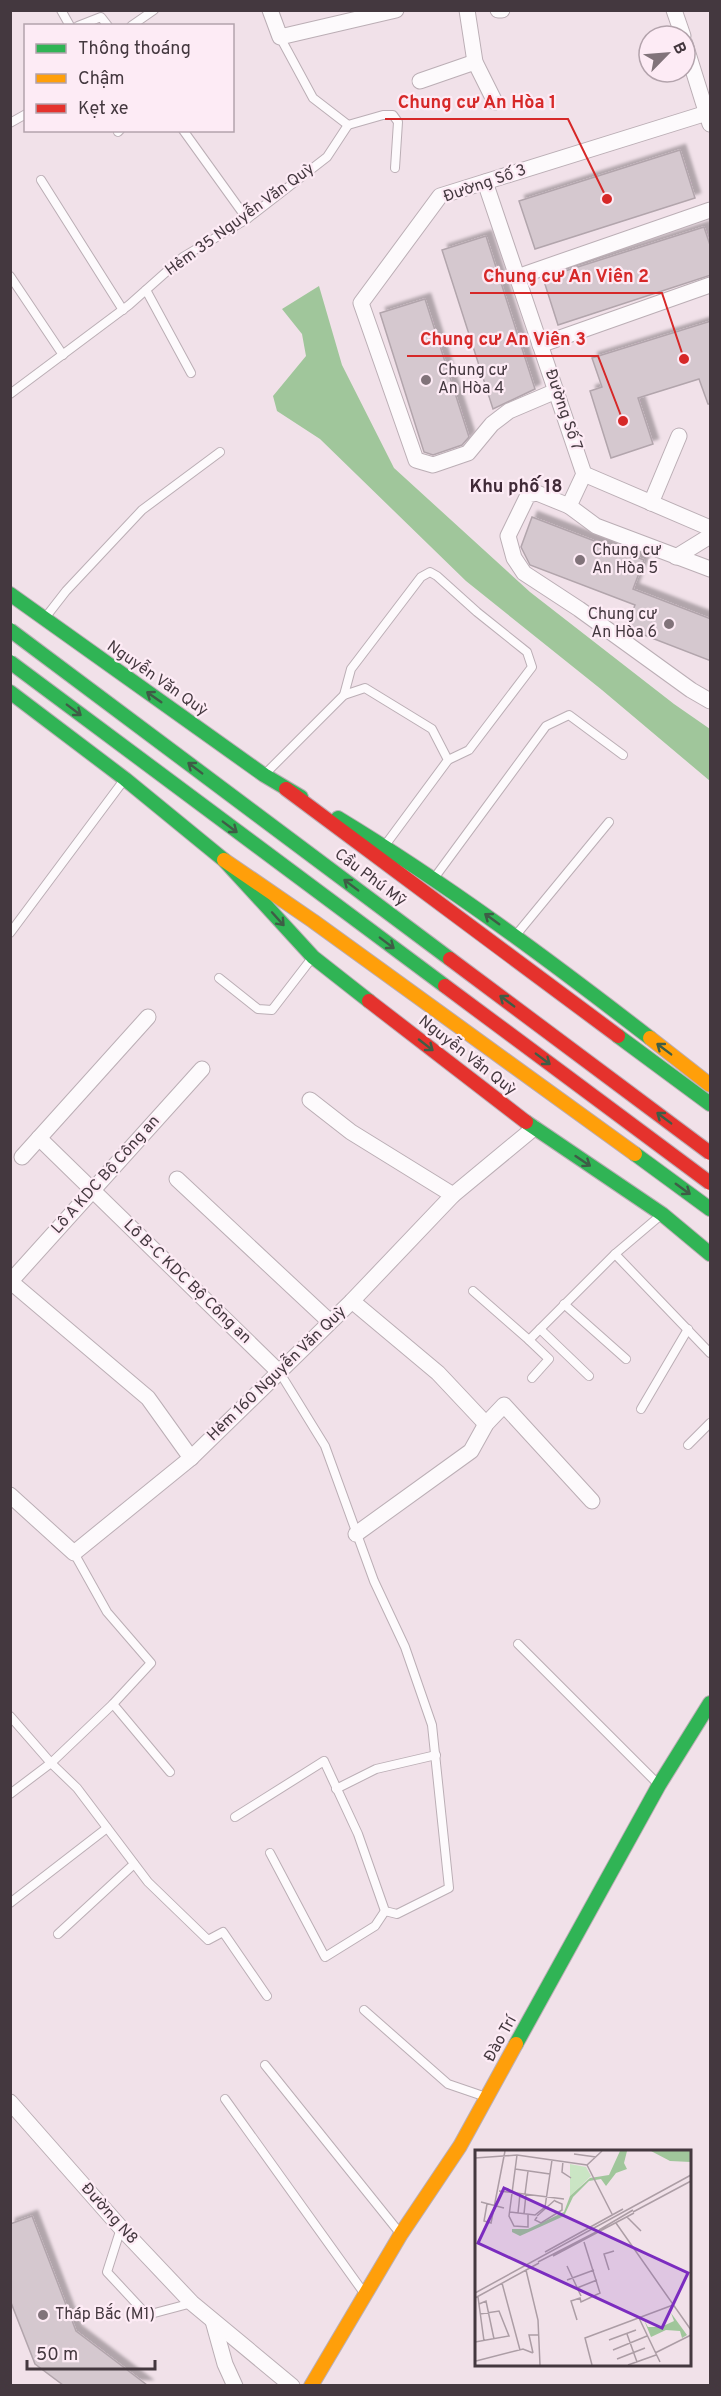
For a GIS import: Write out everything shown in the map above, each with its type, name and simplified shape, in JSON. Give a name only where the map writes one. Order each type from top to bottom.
[{"type":"main road","name":"Nguyễn Văn Quỳ","points":[[10,594],[264,775],[435,878],[711,1085]]},
{"type":"main road","name":"Cầu Phú Mỹ","points":[[10,630],[711,1153]]},
{"type":"main road","points":[[39,713],[85,648]]},
{"type":"main road","points":[[10,662],[711,1183]]},
{"type":"main road","name":"Nguyễn Văn Quỳ","points":[[10,692],[125,779],[224,860],[313,921],[711,1209]]},
{"type":"main road","name":"Nguyễn Văn Quỳ","points":[[286,789],[368,852]]},
{"type":"main road","name":"Cầu Phú Mỹ","points":[[368,852],[711,1104]]},
{"type":"main road","name":"Nguyễn Văn Quỳ","points":[[224,860],[313,957],[534,1128],[662,1214],[711,1254]]},
{"type":"main road","name":"Đào Trí","points":[[311,2385],[364,2293],[460,2146],[659,1785],[711,1702]]},
{"type":"street","points":[[270,10],[280,37],[396,10]]},
{"type":"street","points":[[467,10],[475,62],[495,102]]},
{"type":"street","points":[[420,81],[475,62]]},
{"type":"street","points":[[697,80],[709,116]]},
{"type":"street","name":"Đường Số 3","points":[[556,391],[509,411],[492,424],[468,453],[433,465],[416,460],[361,303],[440,196],[709,116]]},
{"type":"street","name":"Đường Số 7","points":[[485,182],[584,474],[711,528]]},
{"type":"street","points":[[517,277],[711,210]]},
{"type":"street","points":[[540,345],[711,285]]},
{"type":"street","points":[[651,503],[679,435]]},
{"type":"street","points":[[569,506],[584,474]]},
{"type":"street","points":[[711,569],[596,525],[569,506],[537,493],[528,495],[508,536],[512,552],[524,573],[579,609],[664,672],[711,701]]},
{"type":"street","points":[[676,557],[711,536]]},
{"type":"street","points":[[22,1157],[148,1017]]},
{"type":"street","name":"Lô A KDC Bộ Công an","points":[[11,1282],[202,1069]]},
{"type":"street","points":[[310,1100],[351,1132],[453,1195]]},
{"type":"street","name":"Hẻm 160 Nguyễn Văn Quỳ","points":[[74,1553],[191,1458],[352,1301],[453,1195],[534,1128]]},
{"type":"street","name":"Lô B-C KDC Bộ Công an","points":[[39,1138],[280,1373]]},
{"type":"street","points":[[177,1179],[329,1321]]},
{"type":"street","points":[[11,1282],[148,1398],[191,1458]]},
{"type":"street","points":[[352,1301],[438,1373],[486,1424]]},
{"type":"street","points":[[356,1534],[471,1451],[486,1424],[504,1405],[592,1501]]},
{"type":"street","points":[[10,1495],[74,1553]]},
{"type":"street","name":"Đường N8","points":[[10,2102],[121,2228],[192,2303],[292,2385]]},
{"type":"street","points":[[213,2321],[225,2364],[235,2385]]},
{"type":"lane","points":[[61,10],[69,24]]},
{"type":"lane","points":[[134,24],[154,10]]},
{"type":"lane","points":[[83,24],[101,16],[107,24]]},
{"type":"lane","points":[[280,37],[313,98],[348,125],[383,115],[393,115],[398,122],[395,168]]},
{"type":"lane","points":[[10,123],[24,115]]},
{"type":"lane","name":"Hẻm 35 Nguyễn Văn Quỳ","points":[[10,394],[123,310],[183,257],[247,219],[327,157],[348,125]]},
{"type":"lane","points":[[184,132],[247,219]]},
{"type":"lane","points":[[41,180],[123,310]]},
{"type":"lane","points":[[10,276],[63,355]]},
{"type":"lane","points":[[146,291],[191,372]]},
{"type":"lane","points":[[44,619],[66,591],[142,510],[220,452]]},
{"type":"lane","points":[[344,695],[351,669],[421,577],[430,572],[527,652],[532,667],[469,750],[448,760],[385,846]]},
{"type":"lane","points":[[264,775],[344,695],[365,688],[432,729],[448,760]]},
{"type":"lane","points":[[435,878],[546,726],[569,715],[623,755]]},
{"type":"lane","points":[[10,933],[125,779]]},
{"type":"lane","points":[[515,936],[609,822]]},
{"type":"lane","points":[[219,978],[258,1009],[272,1010],[313,957]]},
{"type":"lane","points":[[529,1340],[615,1254],[662,1214]]},
{"type":"lane","points":[[615,1254],[711,1353]]},
{"type":"lane","points":[[472,1291],[549,1359],[532,1378]]},
{"type":"lane","points":[[564,1304],[626,1359]]},
{"type":"lane","points":[[540,1329],[590,1376]]},
{"type":"lane","points":[[641,1409],[688,1329]]},
{"type":"lane","points":[[280,1373],[325,1446],[374,1581],[405,1647],[432,1725],[449,1888],[397,1914],[385,1911]]},
{"type":"lane","points":[[688,1445],[711,1423]]},
{"type":"lane","points":[[10,1794],[51,1763],[113,1704],[151,1663],[107,1612],[74,1553]]},
{"type":"lane","points":[[518,1644],[659,1785]]},
{"type":"lane","points":[[113,1704],[171,1772]]},
{"type":"lane","points":[[10,1716],[51,1763],[77,1788],[148,1882],[208,1940],[223,1932],[267,1996]]},
{"type":"lane","points":[[336,1789],[376,1769],[436,1755]]},
{"type":"lane","points":[[235,1817],[324,1761],[358,1834],[385,1911]]},
{"type":"lane","points":[[10,1903],[107,1828]]},
{"type":"lane","points":[[270,1853],[325,1957],[375,1926],[385,1911]]},
{"type":"lane","points":[[57,1934],[134,1864]]},
{"type":"lane","points":[[364,2010],[448,2084],[488,2097]]},
{"type":"lane","points":[[265,2065],[401,2234]]},
{"type":"lane","points":[[225,2100],[364,2293]]},
{"type":"lane","points":[[121,2228],[107,2272],[147,2315],[192,2303]]},
{"type":"shaded area","points":[[319,286],[342,365],[394,468],[530,592],[674,704],[710,729],[710,781],[602,690],[466,581],[320,439],[277,411],[273,396],[306,356],[302,334],[282,309]]},
{"type":"building","points":[[680,150],[695,198],[535,249],[519,201]]},
{"type":"building","points":[[704,227],[711,248],[711,275],[558,325],[543,278]]},
{"type":"building","points":[[486,236],[535,389],[493,409],[442,250]]},
{"type":"building","name":"Chung cư An Hòa 4","points":[[425,299],[469,437],[462,445],[433,455],[424,452],[380,313]]},
{"type":"building","points":[[711,321],[711,404],[708,404],[699,379],[638,398],[653,444],[611,458],[590,391],[602,387],[592,358]]},
{"type":"building","name":"Chung cư An Hòa 5","points":[[532,517],[644,560],[633,589],[711,619],[711,661],[626,628],[635,605],[530,565],[521,547]]},
{"type":"building","name":"Tháp Bắc (M1)","points":[[32,2216],[76,2331],[147,2385],[63,2385],[35,2364],[10,2300],[10,2224]]},
{"type":"traffic: fast","points":[[10,594],[264,775],[301,797]]},
{"type":"traffic: fast","points":[[10,630],[450,959]]},
{"type":"traffic: fast","points":[[10,662],[445,986]]},
{"type":"traffic: fast","points":[[10,692],[125,779],[224,860],[313,957],[369,1001]]},
{"type":"traffic: fast","points":[[338,818],[419,869],[574,980],[650,1038]]},
{"type":"traffic: fast","points":[[618,1036],[710,1104]]},
{"type":"traffic: fast","points":[[526,1122],[662,1214],[710,1254]]},
{"type":"traffic: fast","points":[[635,1154],[710,1209]]},
{"type":"traffic: fast","points":[[516,2044],[659,1785],[710,1703]]},
{"type":"traffic: slow","points":[[224,860],[313,921],[635,1154]]},
{"type":"traffic: slow","points":[[650,1038],[710,1085]]},
{"type":"traffic: slow","points":[[311,2386],[401,2234],[460,2146],[516,2044]]},
{"type":"traffic: jam","points":[[286,789],[618,1036]]},
{"type":"traffic: jam","points":[[450,959],[710,1153]]},
{"type":"traffic: jam","points":[[445,986],[710,1183]]},
{"type":"traffic: jam","points":[[369,1001],[526,1122]]},
{"type":"place","name":"Chung cư An Hòa 1","points":[[607,199]]},
{"type":"place","name":"Chung cư An Viên 2","points":[[684,359]]},
{"type":"place","name":"Chung cư An Hòa 4","points":[[426,380]]},
{"type":"place","name":"Chung cư An Viên 3","points":[[623,421]]},
{"type":"place","name":"Chung cư An Hòa 5","points":[[580,560]]},
{"type":"place","name":"Chung cư An Hòa 6","points":[[669,624]]},
{"type":"place","name":"Tháp Bắc (M1)","points":[[43,2315]]},
{"type":"district","name":"Khu phố 18","points":[[516,487]]}]
